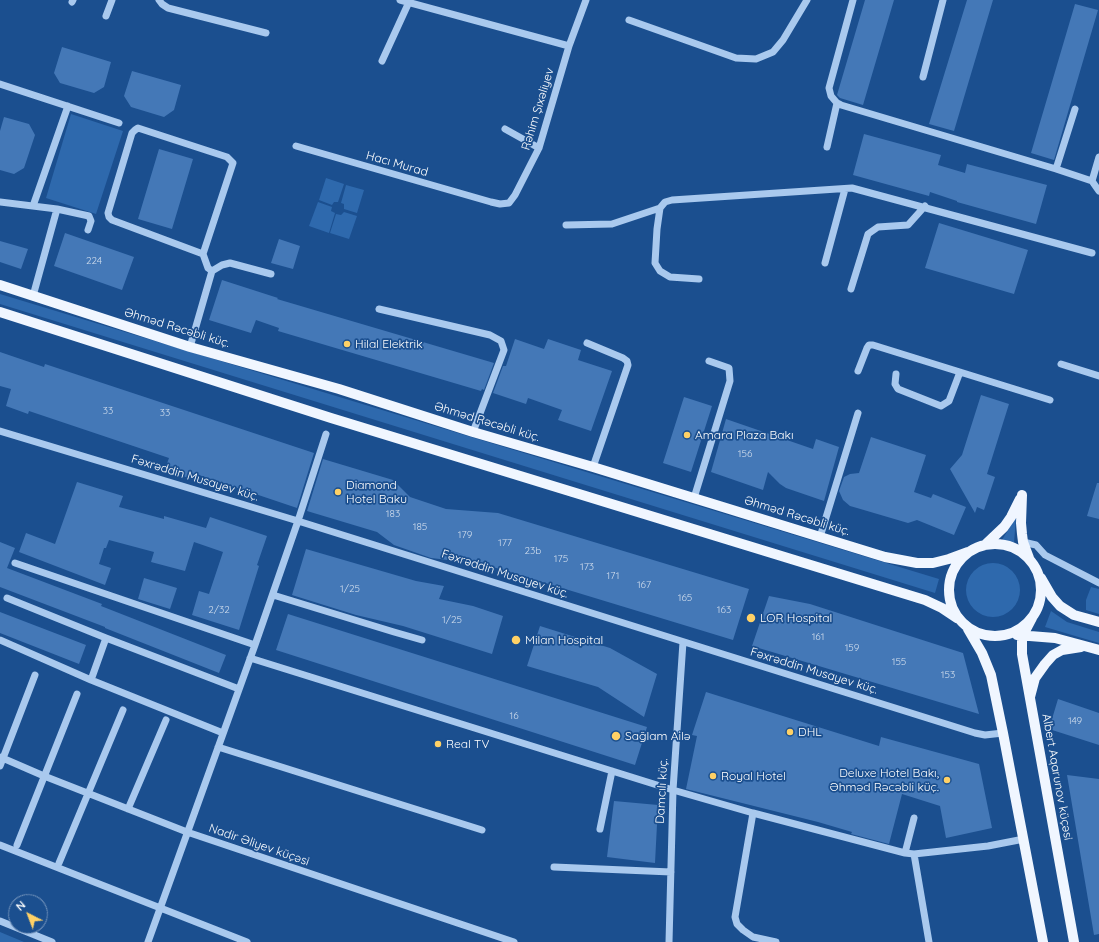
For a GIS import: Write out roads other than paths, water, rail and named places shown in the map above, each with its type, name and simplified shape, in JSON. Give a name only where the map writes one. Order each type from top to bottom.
[{"type":"main road","name":"Əhməd Rəcəbli küç.","points":[[0,286],[190,347],[339,389],[473,432],[593,467],[885,557],[917,563],[933,563],[949,560],[968,552]]},
{"type":"main road","points":[[0,312],[338,420],[890,589],[936,605],[957,618],[968,628],[980,634],[994,637],[1023,635],[1055,638],[1095,649]]},
{"type":"main road","points":[[985,545],[1004,526],[1022,495],[1021,523],[1024,542],[1030,560],[1052,597],[1060,606],[1074,614],[1099,622]]},
{"type":"main road","points":[[957,618],[951,607],[948,595],[949,583],[952,571],[968,552],[985,545],[998,544],[1010,546],[1021,552],[1030,560]]},
{"type":"main road","points":[[1007,635],[1017,631],[1025,625],[1032,618],[1038,607],[1041,595],[1041,583],[1037,571]]},
{"type":"main road","name":"Albert Aqarunov küçəsi","points":[[1032,618],[1023,635],[1022,654],[1029,701],[1074,942]]},
{"type":"main road","points":[[968,628],[982,653],[991,675],[1044,942]]},
{"type":"main road","points":[[1029,701],[1036,678],[1045,664],[1053,656],[1062,650],[1075,647],[1095,649]]},
{"type":"street","points":[[106,16],[112,0]]},
{"type":"street","points":[[159,0],[168,8],[266,33]]},
{"type":"street","points":[[400,0],[569,46]]},
{"type":"street","name":"Rəhim Şıxəliyev","points":[[491,202],[500,204],[509,203],[515,195],[539,148],[569,46],[586,0]]},
{"type":"street","points":[[630,20],[736,58],[756,59],[773,52],[783,40],[807,0]]},
{"type":"street","points":[[853,0],[830,88],[832,96],[837,103],[1092,181],[1099,191]]},
{"type":"street","points":[[923,77],[943,0]]},
{"type":"street","points":[[382,61],[409,2]]},
{"type":"street","points":[[0,84],[119,123]]},
{"type":"street","points":[[827,147],[837,103]]},
{"type":"street","points":[[33,206],[68,106]]},
{"type":"street","points":[[1056,169],[1075,109]]},
{"type":"street","points":[[203,254],[109,218],[108,213],[132,132],[138,128],[227,157],[233,163],[203,254],[208,268],[212,271]]},
{"type":"street","points":[[505,129],[539,148]]},
{"type":"street","name":"Hacı Murad","points":[[296,146],[491,202]]},
{"type":"street","points":[[1092,181],[1099,158]]},
{"type":"street","points":[[699,279],[670,277],[660,272],[655,263],[660,208],[665,202],[672,200],[859,188],[1092,253]]},
{"type":"street","points":[[825,263],[845,189]]},
{"type":"street","points":[[0,202],[57,209],[88,216],[91,221],[88,230]]},
{"type":"street","points":[[851,289],[868,234],[878,227],[908,225],[925,206]]},
{"type":"street","points":[[566,225],[612,224],[660,208]]},
{"type":"street","points":[[33,296],[57,209]]},
{"type":"street","points":[[190,347],[212,271],[222,265],[230,263],[271,274]]},
{"type":"street","points":[[379,309],[490,335],[501,341],[504,350],[473,432]]},
{"type":"street","points":[[587,343],[623,358],[627,361],[628,365],[593,467]]},
{"type":"street","points":[[858,371],[867,348],[869,345],[873,345],[1050,400]]},
{"type":"street","points":[[694,498],[730,382],[729,368],[709,361]]},
{"type":"street","points":[[1061,364],[1099,376]]},
{"type":"street","points":[[896,374],[895,384],[898,389],[941,406],[949,401],[960,372]]},
{"type":"street","points":[[820,536],[858,412]]},
{"type":"street","name":"Fəxrəddin Musayev küç.","points":[[0,431],[298,521],[975,733],[985,735],[1003,733]]},
{"type":"street","points":[[148,942],[256,645],[326,434]]},
{"type":"street","points":[[1024,542],[1036,545],[1045,555],[1099,583]]},
{"type":"street","points":[[15,563],[256,645]]},
{"type":"street","points":[[273,595],[422,640]]},
{"type":"street","points":[[7,598],[239,689]]},
{"type":"street","points":[[91,680],[106,638]]},
{"type":"street","points":[[0,640],[91,680],[223,733]]},
{"type":"street","name":"Damcılı küç.","points":[[669,942],[673,790],[683,642]]},
{"type":"street","points":[[250,658],[673,790],[904,853],[914,854],[988,846],[1024,839]]},
{"type":"street","points":[[1,760],[35,675]]},
{"type":"street","points":[[17,845],[77,694]]},
{"type":"street","points":[[59,863],[123,710]]},
{"type":"street","points":[[128,809],[166,720]]},
{"type":"street","points":[[218,747],[482,830]]},
{"type":"street","name":"Nadir Əliyev küçəsi","points":[[1,760],[187,832],[514,942]]},
{"type":"street","points":[[600,829],[612,771]]},
{"type":"street","points":[[753,813],[735,917],[737,924],[753,940],[776,942]]},
{"type":"street","points":[[904,853],[914,818]]},
{"type":"street","points":[[0,844],[160,909],[247,942]]},
{"type":"street","points":[[914,854],[929,942]]},
{"type":"street","points":[[554,867],[671,872]]},
{"type":"street","points":[[0,921],[52,942]]},
{"type":"place","name":"Hilal Elektrik","points":[[347,344]]},
{"type":"place","name":"Amara Plaza Bakı","points":[[687,435]]},
{"type":"place","name":"Diamond Hotel Baku","points":[[338,492]]},
{"type":"place","name":"LOR Hospital","points":[[751,618]]},
{"type":"place","name":"Milan Hospital","points":[[516,640]]},
{"type":"place","name":"DHL","points":[[790,732]]},
{"type":"place","name":"Sağlam Ailə","points":[[616,736]]},
{"type":"place","name":"Real TV","points":[[438,744]]},
{"type":"place","name":"Royal Hotel","points":[[713,776]]},
{"type":"place","name":"Deluxe Hotel Bakı, Əhməd Rəcəbli küç.","points":[[947,780]]}]
